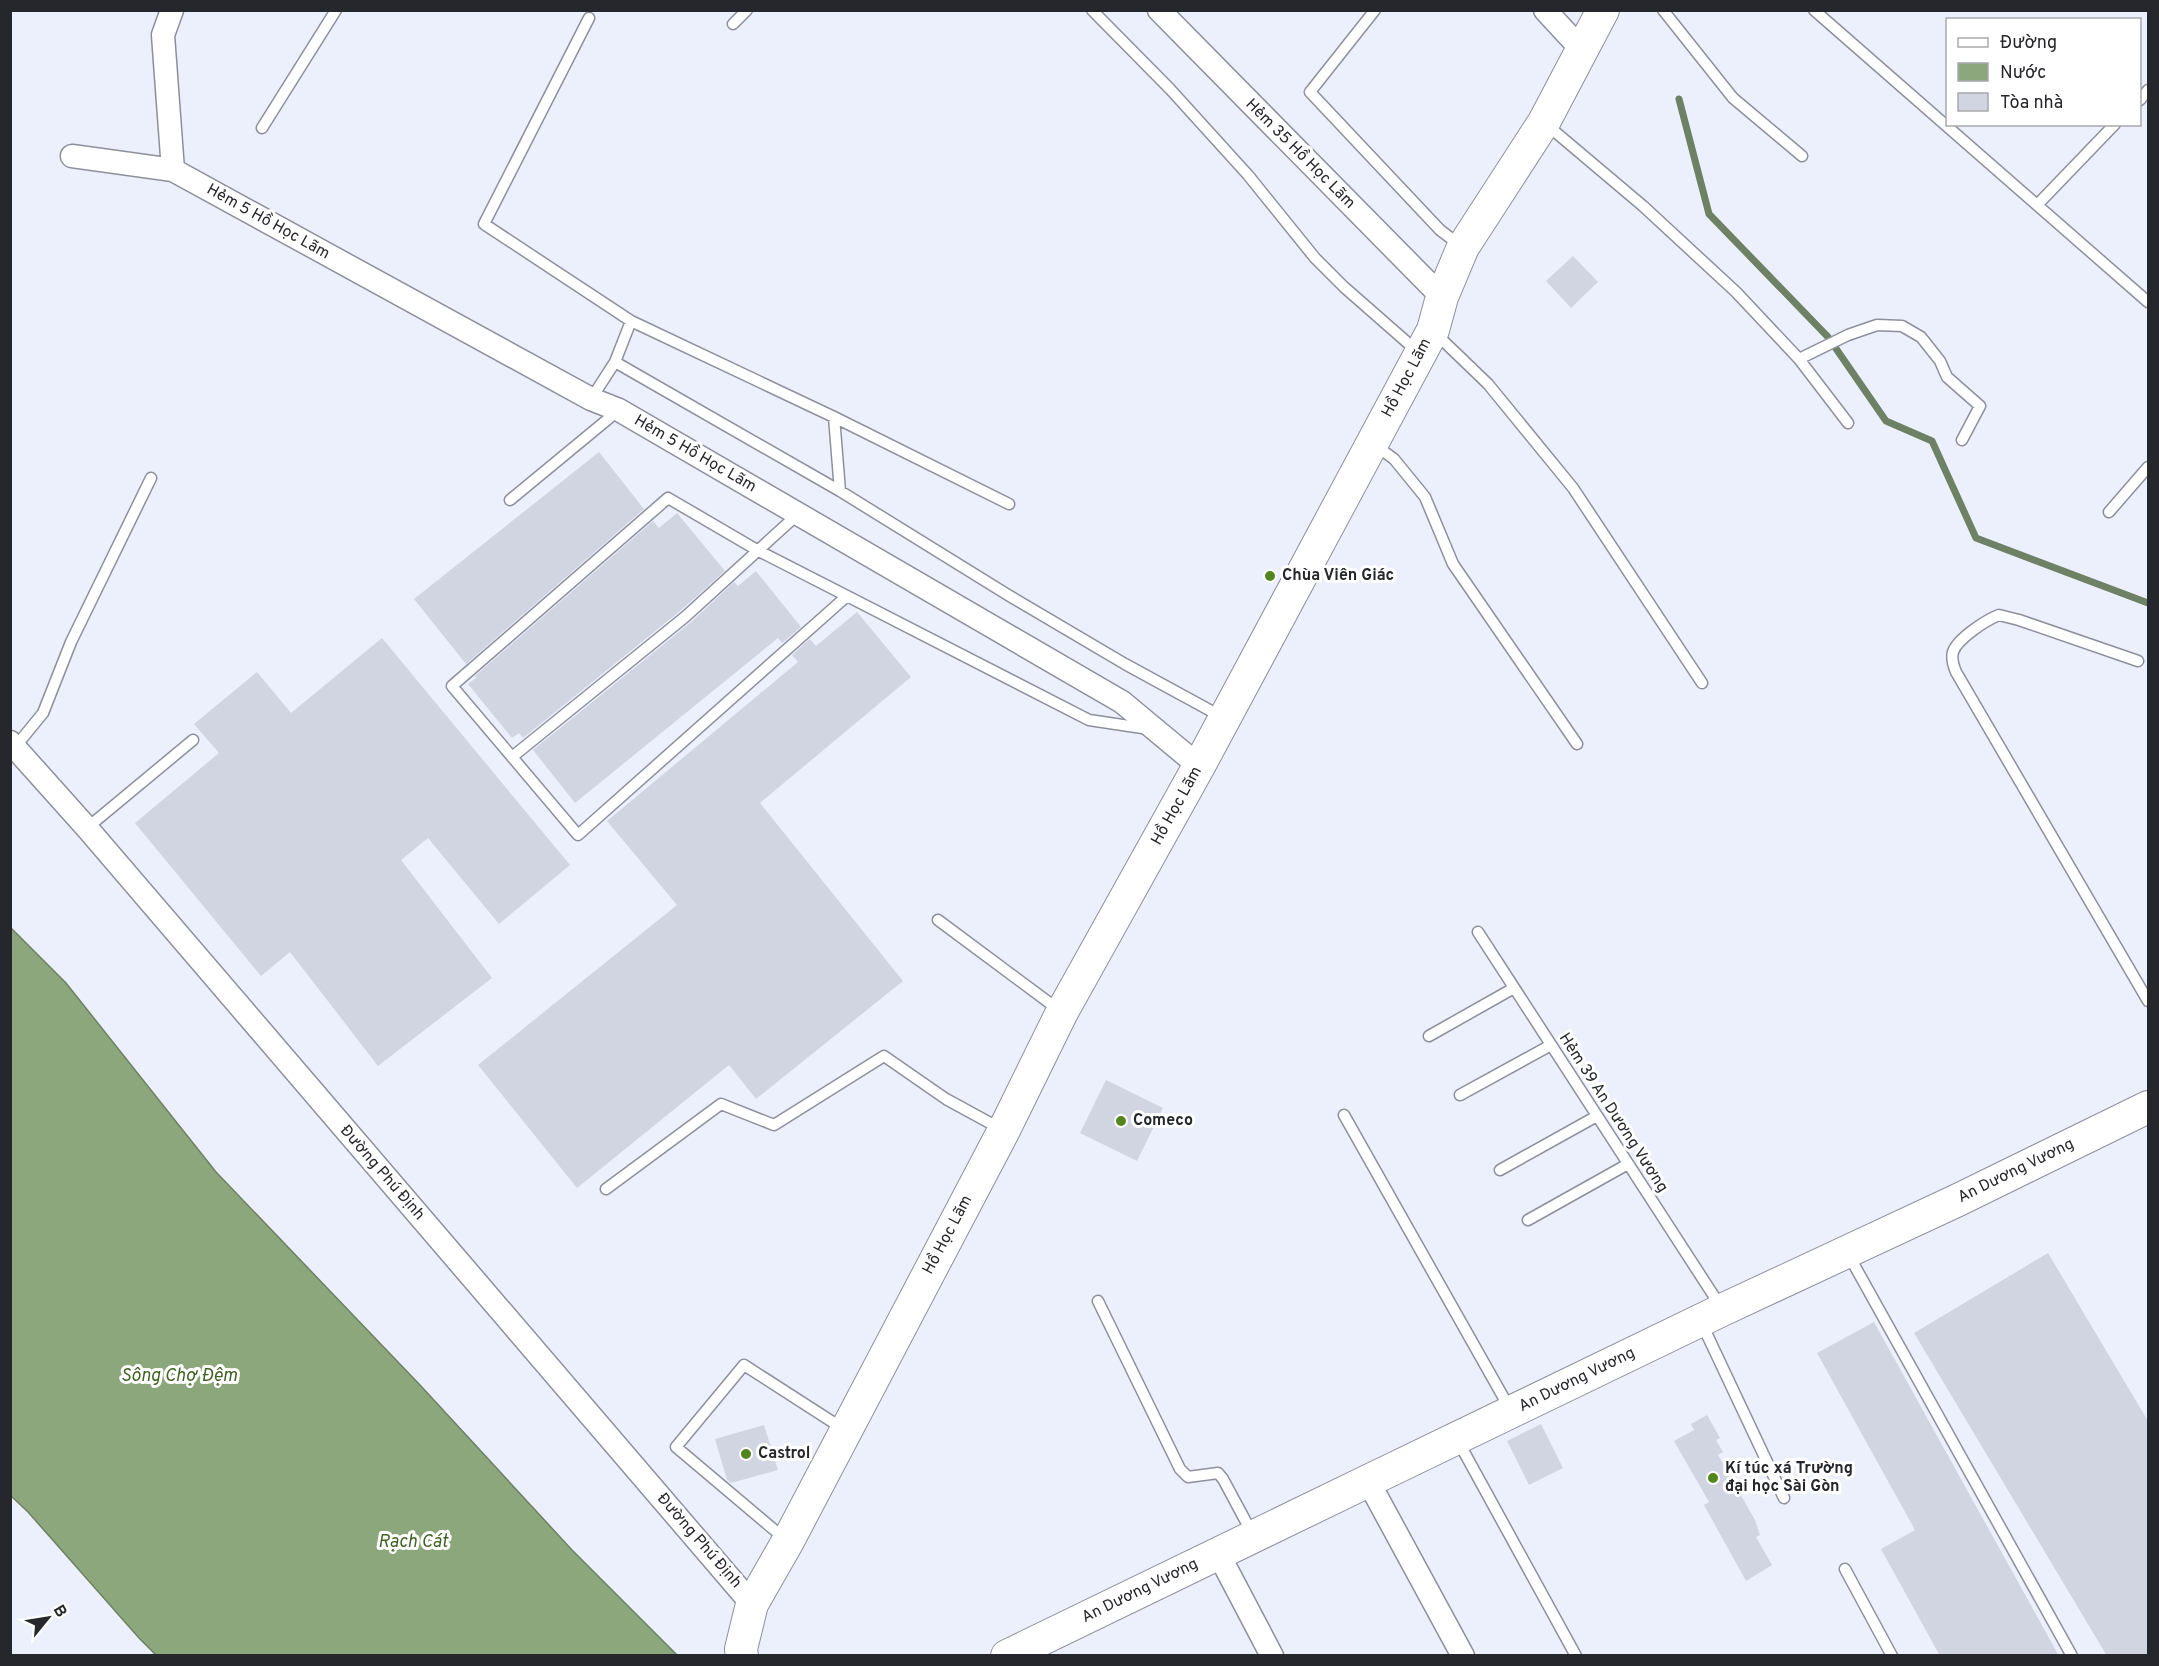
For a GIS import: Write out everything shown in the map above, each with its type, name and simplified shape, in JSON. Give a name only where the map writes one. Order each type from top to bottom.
[{"type":"main road","name":"Hồ Học Lãm","points":[[742,1656],[741,1649],[752,1604],[788,1542],[1004,1130],[1062,1012],[1199,766],[1426,342],[1463,247],[1544,122],[1603,10]]},
{"type":"main road","name":"An Dương Vương","points":[[1007,1656],[2148,1107]]},
{"type":"street","points":[[72,156],[173,170],[162,35],[172,10]]},
{"type":"street","name":"Hẻm 35 Hồ Học Lãm","points":[[1159,10],[1442,297]]},
{"type":"street","points":[[1545,10],[1582,50]]},
{"type":"street","name":"Hẻm 5 Hồ Học Lãm","points":[[173,170],[591,399],[619,410],[1122,702],[1199,766]]},
{"type":"street","name":"Đường Phú Định","points":[[13,744],[752,1604]]},
{"type":"street","points":[[1368,1481],[1463,1656]]},
{"type":"street","points":[[1218,1553],[1272,1656]]},
{"type":"lane","points":[[262,128],[336,10]]},
{"type":"lane","points":[[733,24],[747,10]]},
{"type":"lane","points":[[1092,10],[1170,89],[1248,175],[1315,258],[1344,287],[1488,384],[1573,488],[1702,683]]},
{"type":"lane","points":[[1375,10],[1310,92],[1440,230],[1463,247]]},
{"type":"lane","points":[[1663,10],[1733,98],[1802,156]]},
{"type":"lane","points":[[1814,10],[1946,124]]},
{"type":"lane","points":[[589,18],[484,224],[631,321],[834,417],[1009,504]]},
{"type":"lane","points":[[1544,122],[1643,206],[1736,292],[1798,358],[1848,423]]},
{"type":"lane","points":[[1948,126],[2148,302]]},
{"type":"lane","points":[[2038,204],[2113,126]]},
{"type":"lane","points":[[591,399],[615,362],[631,321]]},
{"type":"lane","points":[[1798,358],[1848,335],[1877,325],[1902,326],[1921,337],[1940,361],[1947,377],[1980,406],[1962,440]]},
{"type":"lane","points":[[615,362],[840,491],[1125,664],[1224,718]]},
{"type":"lane","points":[[510,500],[619,410]]},
{"type":"lane","points":[[834,417],[840,491]]},
{"type":"lane","points":[[1372,444],[1394,459],[1425,497],[1453,564],[1577,744]]},
{"type":"lane","points":[[2109,512],[2148,468]]},
{"type":"lane","points":[[13,744],[44,713],[71,642],[151,478]]},
{"type":"lane","points":[[847,596],[578,835],[452,686],[668,498],[757,550],[847,596],[1089,720],[1154,729]]},
{"type":"lane","points":[[512,757],[685,617],[798,514]]},
{"type":"lane","points":[[2138,661],[1999,615],[1962,639],[1953,650],[1952,661],[1956,672],[2148,1001]]},
{"type":"lane","points":[[87,828],[193,740]]},
{"type":"lane","points":[[938,920],[1062,1012]]},
{"type":"lane","name":"Hẻm 39 An Dương Vương","points":[[1478,932],[1628,1164],[1711,1316],[1784,1497]]},
{"type":"lane","points":[[1429,1036],[1514,988]]},
{"type":"lane","points":[[1460,1095],[1551,1045]]},
{"type":"lane","points":[[606,1189],[721,1104],[774,1125],[884,1056],[946,1099],[1004,1130]]},
{"type":"lane","points":[[1344,1115],[1511,1412]]},
{"type":"lane","points":[[1500,1170],[1597,1116]]},
{"type":"lane","points":[[1528,1220],[1628,1164]]},
{"type":"lane","points":[[1847,1251],[2072,1656]]},
{"type":"lane","points":[[1098,1301],[1180,1469],[1188,1477],[1218,1473],[1253,1536]]},
{"type":"lane","points":[[788,1542],[676,1447],[744,1365],[845,1430]]},
{"type":"lane","points":[[1456,1438],[1576,1656]]},
{"type":"lane","points":[[1845,1569],[1892,1656]]},
{"type":"water","name":"Sông Chợ Đệm","points":[[10,927],[66,983],[216,1172],[420,1385],[572,1550],[677,1655],[157,1656],[139,1638],[28,1512],[11,1496]]},
{"type":"building","points":[[1573,256],[1598,282],[1571,308],[1546,281]]},
{"type":"building","points":[[599,452],[644,509],[466,664],[414,599]]},
{"type":"building","points":[[677,513],[725,571],[680,611],[523,738],[519,733],[512,738],[468,684],[653,521],[659,528]]},
{"type":"building","points":[[756,571],[801,627],[782,643],[778,638],[575,803],[533,750],[690,623],[734,582],[738,586]]},
{"type":"building","points":[[857,612],[911,677],[760,803],[903,981],[756,1099],[729,1065],[577,1188],[478,1065],[677,905],[607,821],[798,662],[792,655],[810,639],[816,646]]},
{"type":"building","points":[[382,638],[570,865],[499,924],[428,838],[401,860],[492,978],[378,1066],[290,952],[261,976],[135,823],[219,753],[194,724],[257,672],[291,713]]},
{"type":"building","name":"Comeco","points":[[1106,1080],[1163,1108],[1137,1161],[1080,1133]]},
{"type":"building","points":[[2048,1253],[2148,1421],[2148,1656],[2107,1656],[1914,1333]]},
{"type":"building","points":[[1874,1322],[2059,1656],[1940,1656],[1881,1549],[1915,1530],[1817,1353]]},
{"type":"building","name":"Kí túc xá Trường đại học Sài Gòn","points":[[1707,1415],[1720,1438],[1716,1440],[1723,1452],[1718,1455],[1755,1520],[1760,1535],[1756,1537],[1772,1565],[1746,1581],[1704,1505],[1709,1502],[1674,1441],[1694,1430],[1691,1424]]},
{"type":"building","points":[[1541,1424],[1563,1468],[1529,1485],[1507,1441]]},
{"type":"building","name":"Castrol","points":[[764,1425],[778,1470],[731,1483],[727,1480],[715,1439]]},
{"type":"waterway","points":[[1679,99],[1709,214],[1828,337],[1886,421],[1932,441],[1976,538],[2148,603]]},
{"type":"place","name":"Chùa Viên Giác","points":[[1270,576]]},
{"type":"place","name":"Comeco","points":[[1121,1121]]},
{"type":"place","name":"Castrol","points":[[746,1454]]},
{"type":"place","name":"Kí túc xá Trường đại học Sài Gòn","points":[[1713,1478]]},
{"type":"water label","name":"Rạch Cát","points":[[413,1542]]}]
